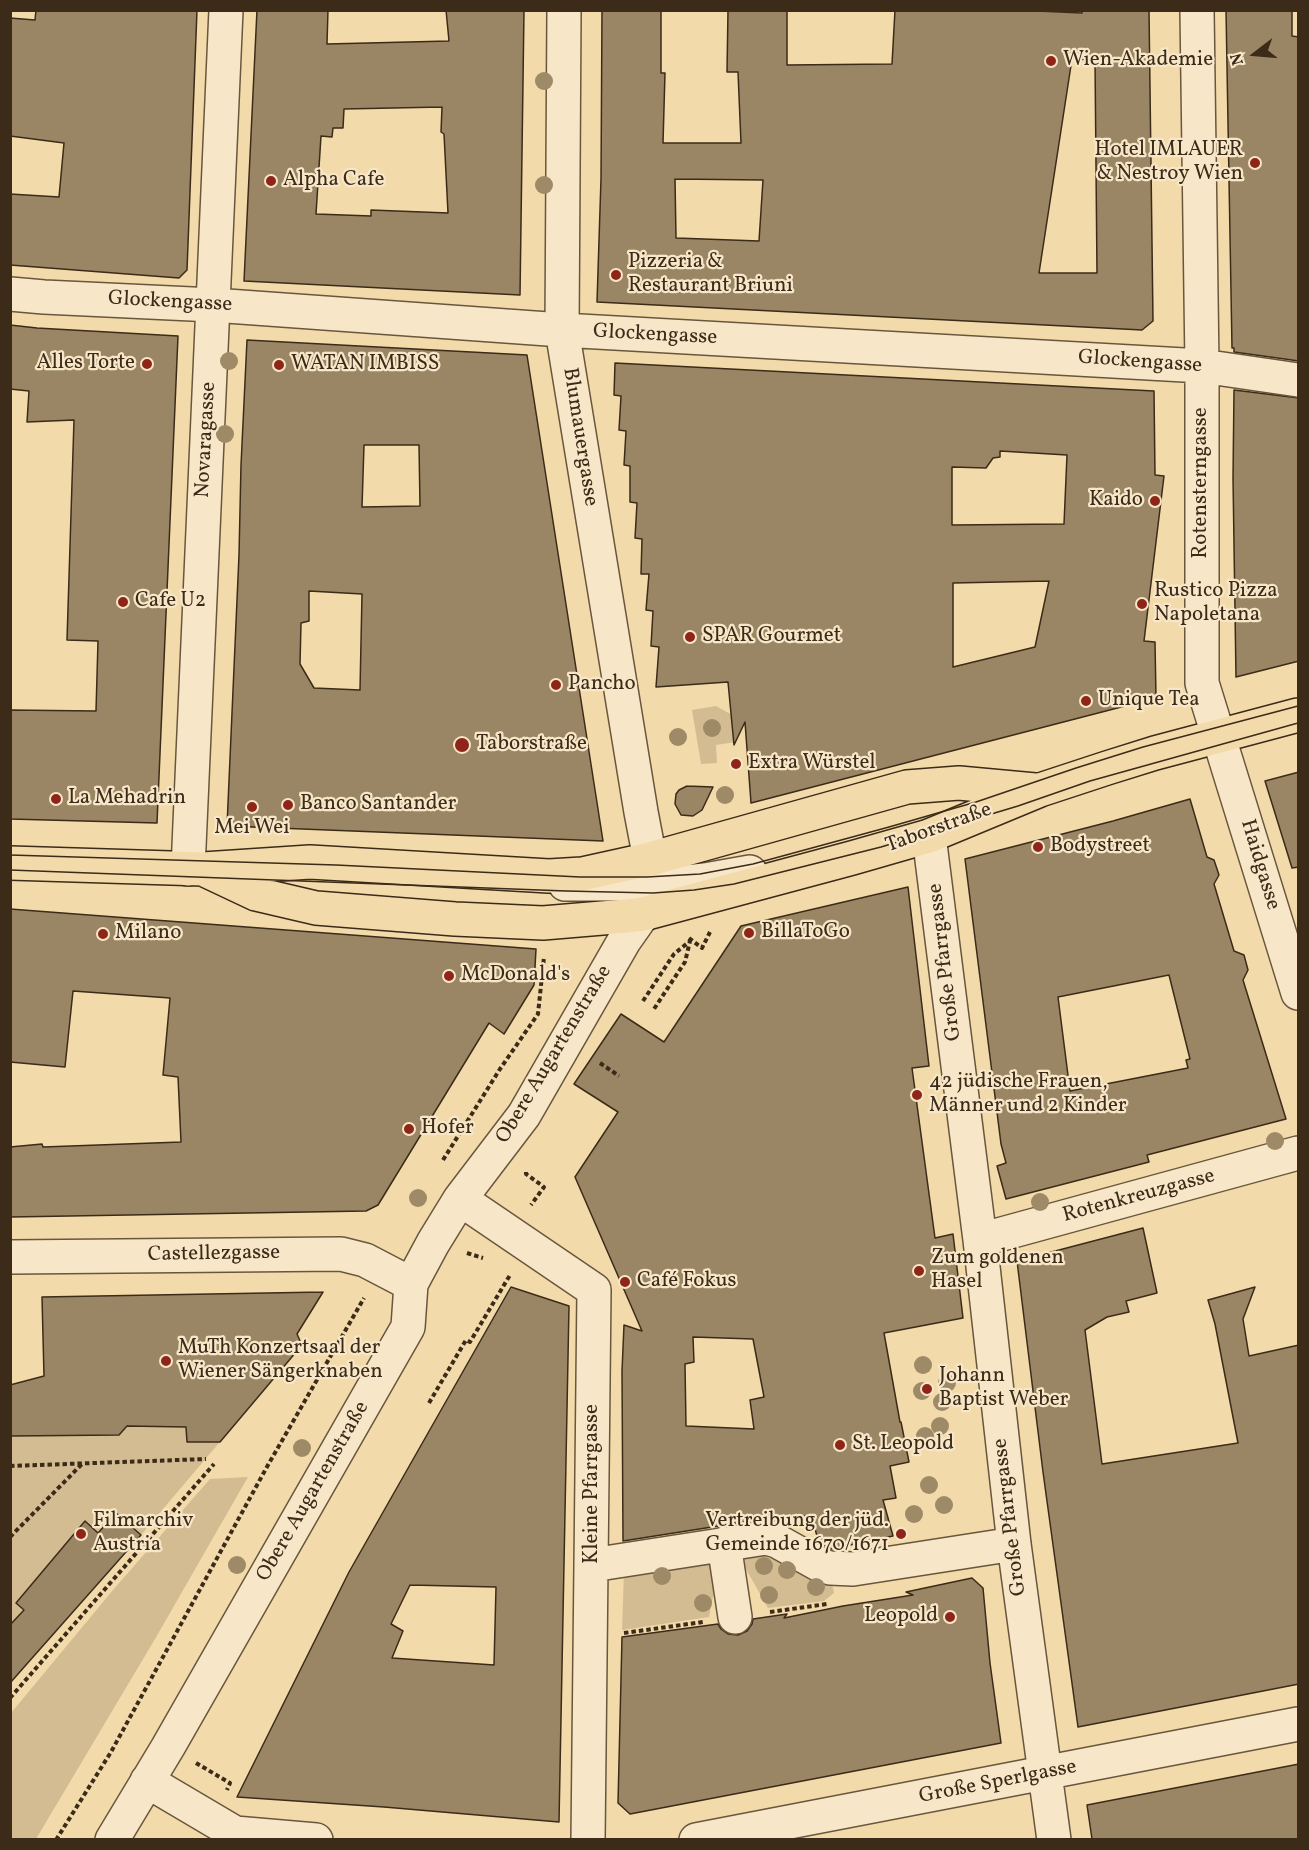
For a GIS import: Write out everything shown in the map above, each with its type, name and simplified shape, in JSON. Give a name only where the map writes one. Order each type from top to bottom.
[{"type":"main road","name":"Taborstraße","points":[[10,863],[195,869],[310,862],[549,876],[582,874],[646,886],[852,858],[929,836],[1040,790],[1155,753],[1299,715]]},
{"type":"main road","name":"Taborstraße","points":[[195,869],[256,894],[316,908],[455,919],[543,923],[587,921],[646,886],[907,787],[959,783],[1040,790]]},
{"type":"street","name":"Novaragasse","points":[[195,869],[201,557],[226,10]]},
{"type":"street","name":"Blumauergasse","points":[[564,10],[562,330],[646,886]]},
{"type":"street","name":"Rotensterngasse","points":[[1197,10],[1202,366],[1202,683],[1220,737]]},
{"type":"street","name":"Glockengasse","points":[[10,294],[213,305],[562,330],[1202,366],[1299,380]]},
{"type":"street","name":"Haidgasse","points":[[1220,737],[1299,993]]},
{"type":"street","name":"Große Pfarrgasse","points":[[929,836],[980,1240],[1014,1544],[1054,1839]]},
{"type":"street","name":"Obere Augartenstraße","points":[[112,1839],[408,1327],[411,1284],[433,1243],[460,1199],[524,1115],[624,941],[646,886]]},
{"type":"street","name":"Rotenkreuzgasse","points":[[980,1240],[1299,1154]]},
{"type":"street","name":"Kleine Pfarrgasse","points":[[460,1199],[594,1290],[588,1839]]},
{"type":"street","name":"Castellezgasse","points":[[10,1257],[340,1254],[365,1260],[411,1284]]},
{"type":"street","points":[[592,1565],[766,1538],[777,1541],[820,1565],[853,1569],[1014,1544]]},
{"type":"street","points":[[735,1617],[737,1542]]},
{"type":"street","name":"Große Sperlgasse","points":[[696,1839],[1299,1724]]},
{"type":"street","points":[[147,1781],[235,1833],[316,1839]]},
{"type":"path","points":[[442,1162],[500,1069],[538,1014],[544,958],[538,940],[543,923]]},
{"type":"path","points":[[643,1001],[674,954],[690,941],[685,962],[654,1009]]},
{"type":"path","points":[[600,1063],[619,1076]]},
{"type":"path","points":[[529,1168],[526,1174],[544,1187]]},
{"type":"path","points":[[56,1839],[111,1752],[268,1465],[364,1297],[354,1283],[365,1260]]},
{"type":"path","points":[[429,1403],[466,1340],[470,1342],[510,1273]]},
{"type":"path","points":[[10,1466],[206,1460]]},
{"type":"path","points":[[10,1537],[83,1464]]},
{"type":"path","points":[[10,1698],[214,1464]]},
{"type":"shaded area","points":[[716,706],[734,716],[736,742],[716,745],[717,763],[701,764],[692,710]]},
{"type":"shaded area","points":[[323,1292],[297,1334],[302,1345],[141,1535],[11,1683],[11,1385],[44,1376],[42,1297]]},
{"type":"shaded area","points":[[248,1477],[36,1839],[11,1839],[11,1713],[113,1590],[210,1479]]},
{"type":"shaded area","points":[[761,1548],[830,1575],[834,1593],[824,1601],[768,1608],[738,1555]]},
{"type":"shaded area","points":[[706,1557],[718,1570],[709,1617],[622,1630],[624,1571]]},
{"type":"building","points":[[36,10],[197,10],[187,270],[179,278],[10,265],[10,194],[59,197],[64,143],[10,136],[10,18],[35,20]]},
{"type":"building","points":[[257,10],[328,10],[327,44],[449,41],[446,10],[524,10],[520,295],[244,281]],"holes":[[[442,107],[441,132],[444,134],[448,213],[371,210],[371,216],[316,214],[321,136],[332,137],[333,128],[343,128],[344,109]]]},
{"type":"building","points":[[602,10],[661,10],[661,73],[665,73],[663,143],[741,143],[738,72],[727,72],[728,10],[787,10],[787,65],[892,64],[895,10],[1015,10],[1082,13],[1082,10],[1149,10],[1153,321],[1142,330],[597,302],[601,179]],"holes":[[[1072,59],[1095,60],[1097,273],[1039,273]],[[675,179],[763,180],[759,241],[676,238]]]},
{"type":"building","points":[[1226,10],[1292,10],[1292,36],[1299,37],[1299,361],[1234,352],[1232,348]]},
{"type":"building","points":[[10,325],[178,336],[157,823],[10,819],[10,710],[96,711],[98,641],[67,640],[74,420],[27,422],[29,391],[10,389]]},
{"type":"building","points":[[247,340],[527,355],[603,841],[227,826]],"holes":[[[364,445],[419,445],[420,506],[362,507]],[[309,591],[362,594],[360,690],[314,688],[300,664],[301,623],[309,621]]]},
{"type":"building","points":[[615,363],[1154,391],[1155,475],[1164,476],[1144,641],[1155,642],[1156,698],[751,803],[745,722],[734,745],[728,682],[656,687],[659,647],[651,646],[653,611],[646,610],[649,574],[641,574],[642,539],[635,538],[637,503],[630,502],[630,466],[624,465],[626,431],[619,430],[621,396],[614,395]],"holes":[[[1000,451],[1067,455],[1064,524],[952,525],[952,467],[986,468],[993,458],[1000,457]],[[1049,581],[1035,647],[953,667],[953,583]]]},
{"type":"building","points":[[1234,390],[1299,398],[1299,661],[1236,677],[1233,478]]},
{"type":"building","points":[[1299,772],[1299,867],[1292,868],[1265,781]]},
{"type":"building","points":[[687,786],[713,787],[702,810],[693,816],[681,815],[675,804],[676,794]]},
{"type":"building","points":[[1190,799],[1207,857],[1214,860],[1219,875],[1214,884],[1234,951],[1244,955],[1248,970],[1243,980],[1286,1119],[1147,1155],[1149,1162],[1006,1199],[997,1166],[1006,1163],[1001,1144],[965,859]],"holes":[[[1169,975],[1190,1059],[1186,1060],[1188,1068],[1070,1091],[1058,997]]]},
{"type":"building","points":[[908,887],[929,1066],[912,1068],[935,1238],[953,1234],[963,1318],[884,1333],[909,1462],[890,1466],[896,1498],[883,1500],[893,1536],[831,1549],[819,1543],[811,1515],[776,1521],[763,1519],[623,1541],[624,1325],[642,1331],[575,1177],[618,1112],[574,1084],[621,1014],[664,1042],[741,926]],"holes":[[[693,1337],[753,1339],[764,1397],[750,1400],[754,1429],[686,1426],[685,1364],[694,1362]]]},
{"type":"building","points":[[10,909],[536,949],[534,985],[504,1034],[489,1023],[378,1205],[366,1211],[10,1217],[10,1147],[42,1144],[43,1147],[181,1142],[178,1077],[163,1075],[170,998],[73,991],[65,1067],[10,1062]]},
{"type":"building","points":[[1143,1228],[1157,1293],[1126,1301],[1129,1312],[1107,1317],[1085,1330],[1102,1464],[1238,1443],[1215,1324],[1208,1300],[1255,1287],[1243,1319],[1249,1356],[1299,1345],[1299,1684],[1078,1727],[1017,1261]]},
{"type":"building","points":[[511,1287],[569,1306],[559,1822],[237,1797],[349,1572]],"holes":[[[410,1585],[496,1587],[494,1665],[392,1658],[403,1631],[391,1624]]]},
{"type":"building","name":"MuTh Konzertsaal der Wiener Sängerknaben","points":[[323,1292],[297,1334],[302,1345],[220,1442],[187,1442],[186,1427],[127,1426],[119,1435],[10,1436],[10,1385],[44,1376],[42,1297]]},
{"type":"building","points":[[116,1513],[141,1535],[10,1683],[10,1625],[24,1610],[16,1603],[85,1521],[98,1533]]},
{"type":"building","points":[[972,1578],[983,1588],[1001,1743],[630,1814],[618,1803],[622,1637],[718,1624],[728,1634],[738,1635],[747,1631],[753,1619],[787,1614],[784,1618],[913,1595],[906,1592]]},
{"type":"building","points":[[1299,1764],[1299,1839],[1092,1839],[1087,1805]]},
{"type":"tram line","points":[[10,855],[336,865],[580,877],[700,874],[753,864],[889,827],[976,802],[1143,747],[1298,706]]},
{"type":"tram line","points":[[10,870],[566,891],[653,893],[694,890],[734,884],[881,847],[1018,806],[1090,781],[1298,723]]},
{"type":"place","name":"Wien-Akademie","points":[[1051,61]]},
{"type":"place","name":"Hotel IMLAUER & Nestroy Wien","points":[[1255,163]]},
{"type":"place","name":"Alpha Cafe","points":[[271,181]]},
{"type":"place","name":"Pizzeria & Restaurant Briuni","points":[[616,275]]},
{"type":"place","name":"Alles Torte","points":[[147,364]]},
{"type":"place","name":"WATAN IMBISS","points":[[279,365]]},
{"type":"place","name":"Kaido","points":[[1155,501]]},
{"type":"place","name":"Cafe U2","points":[[123,602]]},
{"type":"place","name":"Rustico Pizza Napoletana","points":[[1142,604]]},
{"type":"place","name":"SPAR Gourmet","points":[[690,637]]},
{"type":"place","name":"Pancho","points":[[556,685]]},
{"type":"place","name":"Unique Tea","points":[[1086,701]]},
{"type":"place","name":"Taborstraße","points":[[462,745]]},
{"type":"place","name":"Extra Würstel","points":[[736,764]]},
{"type":"place","name":"La Mehadrin","points":[[56,799]]},
{"type":"place","name":"Banco Santander","points":[[288,805]]},
{"type":"place","name":"Mei Wei","points":[[252,807]]},
{"type":"place","name":"Bodystreet","points":[[1038,847]]},
{"type":"place","name":"BillaToGo","points":[[749,933]]},
{"type":"place","name":"Milano","points":[[103,934]]},
{"type":"place","name":"McDonald's","points":[[449,976]]},
{"type":"place","name":"42 jüdische Frauen, Männer und 2 Kinder","points":[[917,1095]]},
{"type":"place","name":"Hofer","points":[[409,1129]]},
{"type":"place","name":"Zum goldenen Hasel","points":[[919,1271]]},
{"type":"place","name":"Café Fokus","points":[[625,1282]]},
{"type":"place","name":"MuTh Konzertsaal der Wiener Sängerknaben","points":[[166,1361]]},
{"type":"place","name":"Johann Baptist Weber","points":[[927,1389]]},
{"type":"place","name":"St. Leopold","points":[[840,1445]]},
{"type":"place","name":"Filmarchiv Austria","points":[[81,1534]]},
{"type":"place","name":"Vertreibung der jüd. Gemeinde 1670/1671","points":[[901,1534]]},
{"type":"place","name":"Leopold","points":[[950,1617]]}]
